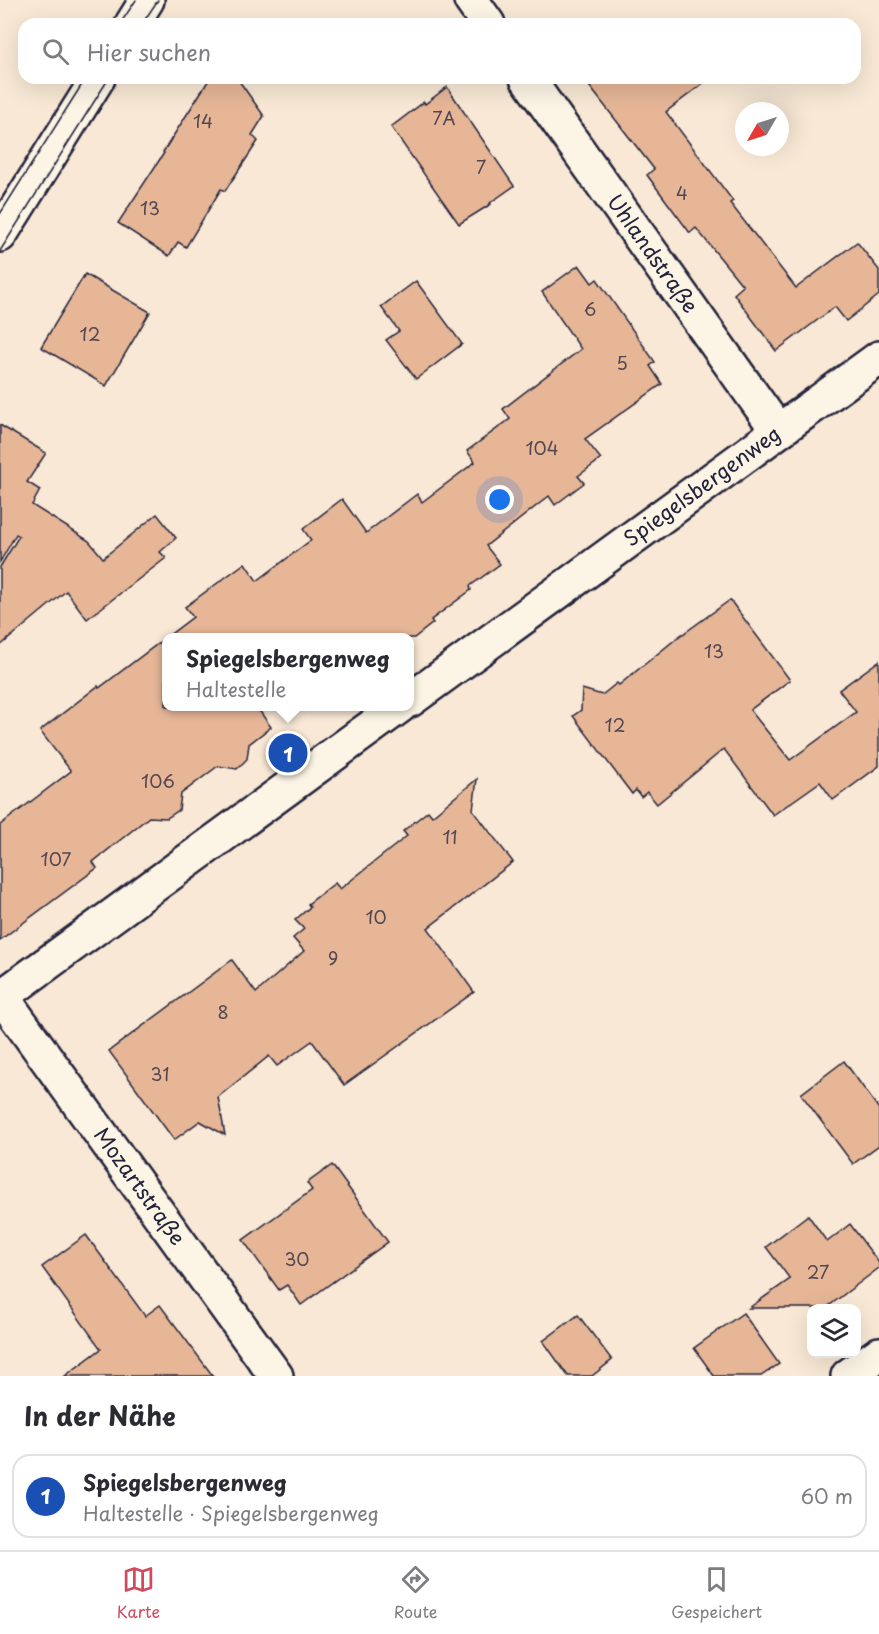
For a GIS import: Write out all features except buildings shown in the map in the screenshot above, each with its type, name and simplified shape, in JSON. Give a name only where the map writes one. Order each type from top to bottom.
[{"type":"street","points":[[136,18],[147,0]]},
{"type":"street","points":[[471,0],[484,18]]},
{"type":"street","points":[[0,235],[94,84]]},
{"type":"street","name":"Uhlandstraße","points":[[531,84],[778,431]]},
{"type":"street","name":"Spiegelsbergenweg","points":[[414,697],[879,358]]},
{"type":"street","points":[[1,998],[393,711]]},
{"type":"street","name":"Mozartstraße","points":[[1,998],[276,1376]]},
{"type":"street","points":[[848,1376],[879,1354]]},
{"type":"tram line","points":[[124,18],[136,0]]},
{"type":"tram line","points":[[146,18],[158,0]]},
{"type":"tram line","points":[[0,214],[82,84]]},
{"type":"tram line","points":[[0,251],[105,84]]},
{"type":"place","name":"Spiegelsbergenweg","points":[[288,753]]}]
